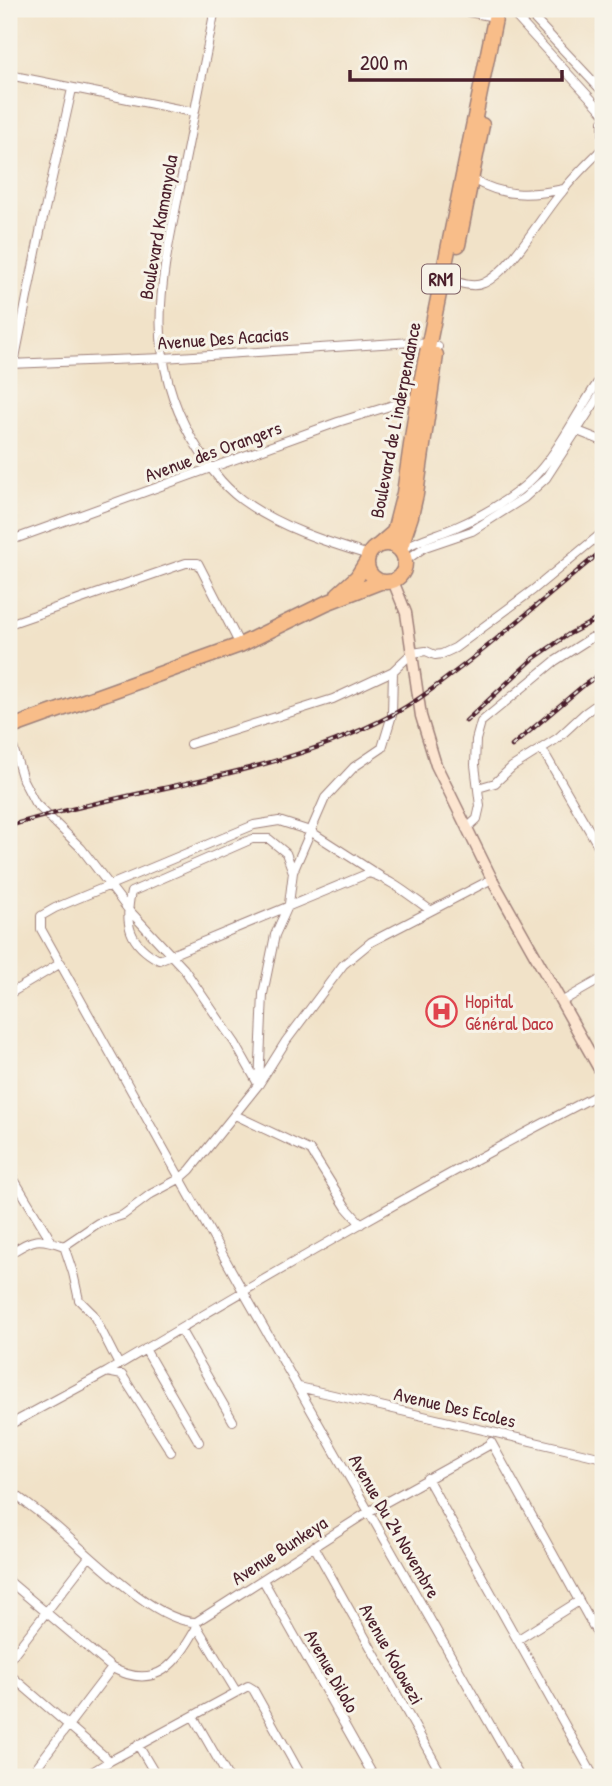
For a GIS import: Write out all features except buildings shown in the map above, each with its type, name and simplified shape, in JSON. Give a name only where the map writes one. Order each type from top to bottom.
[{"type":"highway","name":"Boulevard de L'inderpendance","points":[[446,278],[472,179],[502,11]]},
{"type":"highway","name":"Boulevard de L'inderpendance","points":[[372,553],[389,538],[397,525],[502,11]]},
{"type":"highway","name":"Boulevard de L'inderpendance","points":[[402,553],[415,495],[423,397]]},
{"type":"highway","points":[[388,543],[402,553],[403,573],[387,581],[370,574],[372,553],[388,543]]},
{"type":"highway","name":"RN1","points":[[326,603],[357,577],[372,553]]},
{"type":"highway","name":"RN1","points":[[9,728],[240,645],[326,603],[387,581]]},
{"type":"street","name":"Boulevard Kamanyola","points":[[215,9],[165,263],[159,326],[167,382],[181,418],[211,469],[242,500],[309,535],[372,553]]},
{"type":"street","points":[[453,9],[502,11],[603,112]]},
{"type":"street","points":[[525,9],[603,92]]},
{"type":"street","points":[[9,75],[193,112]]},
{"type":"street","points":[[12,363],[72,89]]},
{"type":"street","points":[[603,121],[603,137]]},
{"type":"street","points":[[446,278],[471,285],[483,284],[500,271],[516,254],[564,189],[603,148]]},
{"type":"street","points":[[472,179],[506,194],[525,195],[564,189]]},
{"type":"street","name":"Avenue Des Acacias","points":[[12,363],[163,358],[411,342],[433,346]]},
{"type":"street","points":[[402,553],[425,547],[454,533],[482,526],[524,498],[546,478],[573,429],[583,402],[603,375]]},
{"type":"street","points":[[573,429],[603,390]]},
{"type":"street","name":"Avenue des Orangers","points":[[9,541],[338,422],[423,397]]},
{"type":"street","points":[[573,429],[603,441]]},
{"type":"street","points":[[190,744],[333,699],[393,671],[412,653],[426,651],[435,655],[455,648],[533,590],[603,532]]},
{"type":"street","points":[[9,624],[186,563],[198,563],[240,645]]},
{"type":"street","points":[[387,581],[406,613],[421,716],[436,765],[492,879],[603,1076]]},
{"type":"street","points":[[466,829],[477,819],[480,806],[475,765],[476,740],[481,722],[555,661],[591,638]]},
{"type":"street","points":[[259,1084],[263,993],[276,931],[289,904],[293,872],[325,798],[354,767],[382,748],[392,715],[393,671]]},
{"type":"street","points":[[478,788],[495,783],[512,767],[542,749],[603,701]]},
{"type":"street","points":[[9,734],[23,780],[36,803],[81,848],[127,908],[184,969],[235,1043],[259,1084]]},
{"type":"street","points":[[542,749],[603,854]]},
{"type":"street","points":[[111,885],[254,825],[279,821],[310,831],[430,910]]},
{"type":"street","points":[[293,872],[286,853],[269,839],[252,839],[131,892],[127,908],[130,932],[142,950],[159,960],[357,876],[369,873],[380,876]]},
{"type":"street","points":[[64,1246],[98,1223],[123,1215],[151,1194],[181,1178],[259,1084],[286,1041],[343,965],[370,942],[492,879]]},
{"type":"street","name":"Avenue Du 24 Novembre","points":[[111,885],[41,916],[41,929],[243,1291],[520,1777]]},
{"type":"street","points":[[9,994],[61,963]]},
{"type":"street","points":[[561,1002],[603,978]]},
{"type":"street","points":[[9,1425],[107,1372],[243,1291],[519,1135],[603,1092]]},
{"type":"street","points":[[235,1115],[312,1151],[345,1207],[361,1224]]},
{"type":"street","points":[[9,1171],[52,1242]]},
{"type":"street","points":[[9,1254],[26,1243],[41,1238],[64,1246]]},
{"type":"street","points":[[64,1246],[74,1273],[79,1300],[93,1314],[119,1365]]},
{"type":"street","points":[[180,1329],[233,1421]]},
{"type":"street","points":[[145,1349],[199,1443]]},
{"type":"street","points":[[107,1372],[122,1375],[171,1452]]},
{"type":"street","name":"Avenue Des Ecoles","points":[[299,1387],[603,1458]]},
{"type":"street","points":[[491,1431],[491,1444],[603,1644]]},
{"type":"street","name":"Avenue Bunkeya","points":[[196,1625],[369,1512],[491,1444]]},
{"type":"street","points":[[427,1478],[594,1777]]},
{"type":"street","points":[[9,1489],[89,1557],[160,1610],[196,1625],[236,1691]]},
{"type":"street","name":"Avenue Kolowezi","points":[[314,1546],[443,1777]]},
{"type":"street","points":[[9,1660],[89,1557]]},
{"type":"street","name":"Avenue Dilolo","points":[[263,1580],[374,1777]]},
{"type":"street","points":[[9,1581],[112,1668],[125,1675],[140,1678],[162,1671],[183,1652],[196,1625]]},
{"type":"street","points":[[517,1640],[579,1601]]},
{"type":"street","points":[[29,1777],[112,1668]]},
{"type":"street","points":[[9,1674],[110,1761]]},
{"type":"street","points":[[84,1777],[248,1686],[253,1689],[302,1777]]},
{"type":"street","points":[[193,1716],[229,1777]]},
{"type":"street","points":[[138,1745],[157,1777]]},
{"type":"street","points":[[9,1770],[19,1777]]},
{"type":"railway","points":[[9,826],[250,768],[345,737],[390,716],[419,698],[464,665],[603,550]]},
{"type":"railway","points":[[466,721],[533,659],[569,634],[603,616]]},
{"type":"railway","points":[[512,746],[603,672]]},
{"type":"place","name":"Hopital Général Daco","points":[[442,1012]]}]
